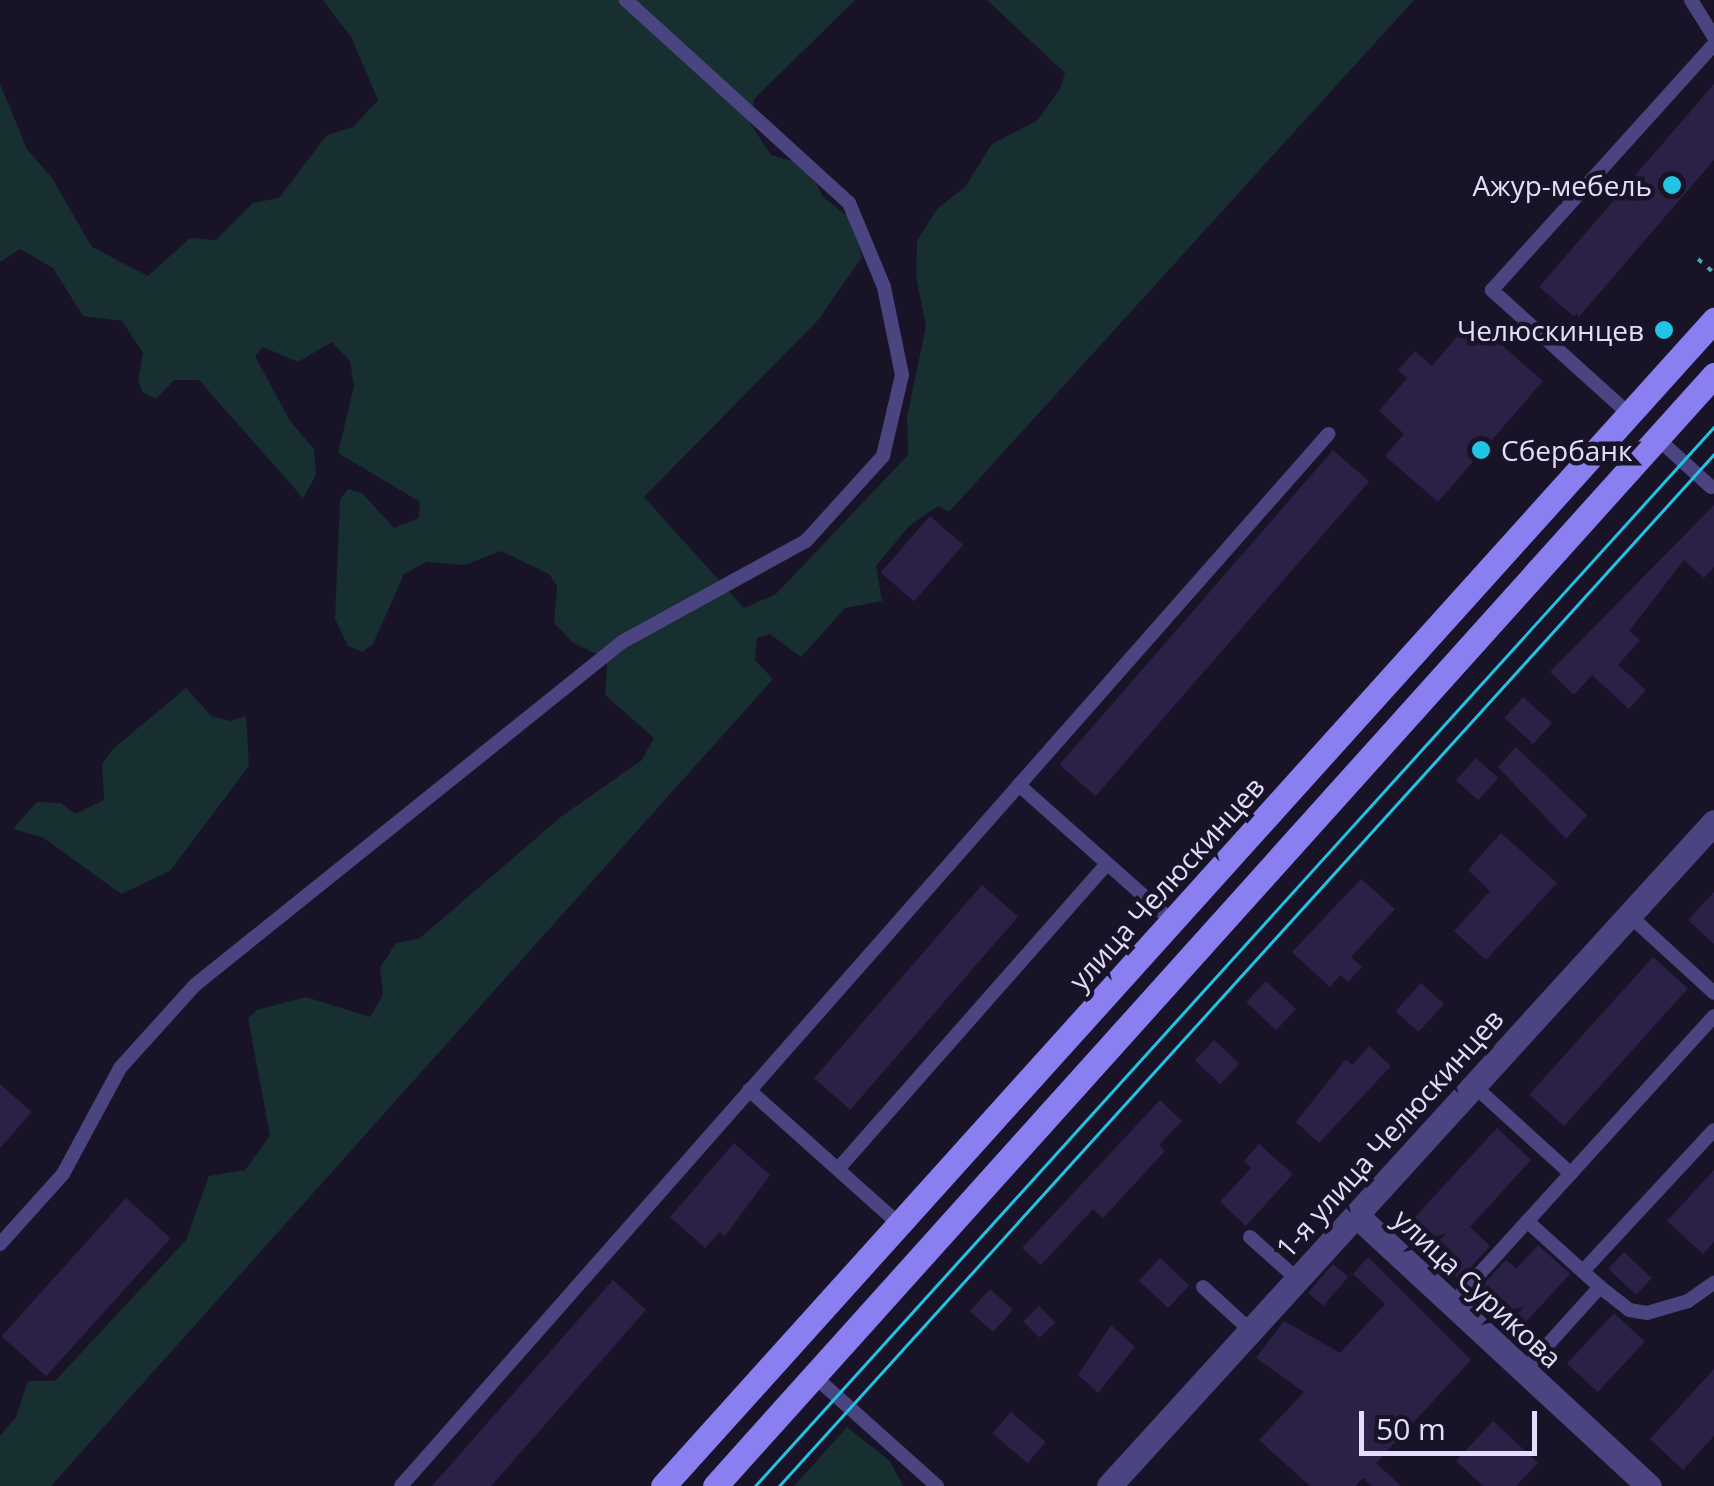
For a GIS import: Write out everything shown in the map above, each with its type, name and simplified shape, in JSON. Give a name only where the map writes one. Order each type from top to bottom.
[{"type":"main road","name":"улица Челюскинцев","points":[[663,1486],[1714,320]]},
{"type":"main road","points":[[715,1486],[1714,375]]},
{"type":"main road","points":[[1630,414],[1657,438]]},
{"type":"main road","points":[[1172,921],[1201,946]]},
{"type":"main road","points":[[898,1224],[928,1250]]},
{"type":"main road","points":[[785,1350],[814,1376]]},
{"type":"street","name":"1-я улица Челюскинцев","points":[[1109,1486],[1714,822]]},
{"type":"street","name":"улица Сурикова","points":[[1356,1215],[1648,1486]]},
{"type":"lane","points":[[0,1244],[63,1174],[120,1068],[195,985],[622,642],[806,541],[883,456],[902,375],[884,287],[849,203],[626,0]]},
{"type":"lane","points":[[1630,414],[1492,290],[1714,40],[1692,0]]},
{"type":"lane","points":[[400,1486],[1328,434]]},
{"type":"lane","points":[[1657,438],[1710,487]]},
{"type":"lane","points":[[1018,785],[1172,921]]},
{"type":"lane","points":[[838,1170],[1107,864]]},
{"type":"lane","points":[[1629,915],[1714,993]]},
{"type":"lane","points":[[1452,1304],[1714,1016]]},
{"type":"lane","points":[[1473,1085],[1570,1174]]},
{"type":"lane","points":[[750,1090],[898,1224]]},
{"type":"lane","points":[[1583,1272],[1714,1130]]},
{"type":"lane","points":[[1527,1221],[1629,1310],[1647,1313],[1688,1300],[1714,1283]]},
{"type":"lane","points":[[1250,1237],[1297,1279]]},
{"type":"lane","points":[[1203,1287],[1250,1330]]},
{"type":"lane","points":[[1524,1371],[1600,1287]]},
{"type":"lane","points":[[814,1376],[938,1486]]},
{"type":"path","points":[[1698,259],[1714,273]]},
{"type":"green space","points":[[323,0],[855,0],[754,99],[750,123],[771,155],[807,165],[823,197],[851,219],[862,257],[818,320],[644,497],[744,608],[776,594],[908,455],[907,417],[926,326],[916,276],[917,241],[937,209],[965,187],[992,144],[1038,120],[1060,89],[1065,73],[987,0],[1414,0],[949,512],[938,506],[909,526],[876,566],[882,601],[845,608],[801,657],[770,634],[757,638],[755,660],[773,679],[51,1486],[0,1486],[0,1436],[16,1417],[28,1381],[55,1381],[186,1240],[209,1176],[245,1170],[270,1136],[248,1018],[257,1010],[306,997],[370,1017],[383,995],[380,968],[396,943],[420,938],[562,816],[642,760],[654,738],[605,695],[607,665],[599,655],[573,643],[554,623],[557,586],[549,574],[501,551],[465,565],[427,562],[404,574],[373,644],[362,652],[348,646],[335,619],[340,499],[348,489],[362,493],[394,528],[419,518],[420,502],[338,453],[354,386],[350,361],[332,342],[298,362],[263,347],[255,356],[290,421],[314,449],[316,475],[303,498],[199,380],[174,380],[156,399],[143,393],[138,380],[143,353],[122,321],[83,316],[53,268],[20,249],[0,262],[0,84],[27,149],[52,178],[92,247],[148,276],[190,238],[216,240],[253,203],[279,198],[327,135],[353,127],[378,100],[351,37]]},
{"type":"green space","points":[[186,688],[211,716],[230,721],[246,716],[249,766],[170,871],[121,894],[44,838],[13,829],[37,802],[61,803],[75,814],[104,800],[102,764],[113,749]]},
{"type":"green space","points":[[847,1427],[890,1461],[903,1486],[794,1486]]},
{"type":"building","points":[[1714,84],[1714,160],[1577,319],[1539,287]]},
{"type":"building","points":[[1472,319],[1543,381],[1438,502],[1385,456],[1404,434],[1379,411],[1407,378],[1398,370],[1415,351],[1432,366]]},
{"type":"building","points":[[1333,450],[1369,481],[1096,796],[1059,765]]},
{"type":"building","points":[[1714,505],[1714,567],[1704,578],[1684,560],[1629,631],[1640,640],[1618,665],[1646,690],[1629,709],[1592,675],[1574,695],[1550,672]]},
{"type":"building","points":[[930,516],[963,545],[914,601],[881,573]]},
{"type":"building","points":[[1523,697],[1552,723],[1533,744],[1504,718]]},
{"type":"building","points":[[1516,747],[1587,815],[1566,839],[1498,767]]},
{"type":"building","points":[[1476,758],[1498,778],[1478,800],[1456,780]]},
{"type":"building","points":[[1501,833],[1557,883],[1486,960],[1454,931],[1490,891],[1468,870]]},
{"type":"building","points":[[1361,879],[1395,909],[1351,957],[1362,967],[1348,982],[1340,975],[1330,987],[1292,952]]},
{"type":"building","points":[[982,885],[1018,916],[850,1110],[814,1078]]},
{"type":"building","points":[[1714,892],[1714,944],[1688,920]]},
{"type":"building","points":[[1653,957],[1688,988],[1564,1126],[1529,1094]]},
{"type":"building","points":[[1266,981],[1296,1009],[1276,1030],[1246,1002]]},
{"type":"building","points":[[1421,983],[1444,1004],[1419,1032],[1396,1011]]},
{"type":"building","points":[[1214,1040],[1240,1064],[1221,1084],[1195,1060]]},
{"type":"building","points":[[1369,1046],[1391,1066],[1319,1143],[1296,1122],[1346,1059],[1352,1065]]},
{"type":"building","points":[[0,1084],[32,1112],[0,1148]]},
{"type":"building","points":[[1160,1100],[1182,1121],[1159,1145],[1165,1151],[1103,1218],[1093,1209],[1041,1265],[1022,1248]]},
{"type":"building","points":[[1497,1128],[1531,1160],[1470,1227],[1490,1246],[1459,1280],[1404,1229]]},
{"type":"building","points":[[734,1143],[770,1175],[725,1236],[720,1232],[705,1248],[670,1217]]},
{"type":"building","points":[[1259,1144],[1293,1174],[1246,1226],[1220,1202],[1251,1168],[1244,1161]]},
{"type":"building","points":[[1714,1170],[1714,1242],[1703,1254],[1667,1221]]},
{"type":"building","points":[[126,1198],[171,1238],[46,1376],[2,1336]]},
{"type":"building","points":[[1538,1245],[1570,1274],[1524,1324],[1482,1286],[1506,1260],[1516,1269]]},
{"type":"building","points":[[1624,1252],[1652,1278],[1636,1295],[1608,1269]]},
{"type":"building","points":[[1368,1257],[1471,1360],[1376,1463],[1401,1486],[1372,1486],[1363,1478],[1355,1486],[1310,1486],[1259,1440],[1304,1392],[1256,1358],[1284,1321],[1340,1353],[1385,1304],[1353,1274]]},
{"type":"building","points":[[1160,1258],[1189,1285],[1168,1308],[1139,1281]]},
{"type":"building","points":[[1333,1264],[1348,1277],[1323,1306],[1308,1293]]},
{"type":"building","points":[[613,1280],[646,1310],[491,1486],[432,1486]]},
{"type":"building","points":[[990,1289],[1013,1310],[993,1332],[970,1311]]},
{"type":"building","points":[[1039,1306],[1055,1322],[1040,1338],[1023,1322]]},
{"type":"building","points":[[1614,1313],[1645,1342],[1598,1392],[1567,1363]]},
{"type":"building","points":[[1111,1325],[1135,1347],[1098,1393],[1078,1375]]},
{"type":"building","points":[[1714,1369],[1714,1436],[1683,1470],[1650,1439]]},
{"type":"building","points":[[1011,1412],[1046,1442],[1027,1463],[993,1433]]},
{"type":"building","points":[[1493,1421],[1538,1463],[1516,1486],[1483,1486],[1456,1461]]},
{"type":"tram line","points":[[755,1486],[1714,427]]},
{"type":"tram line","points":[[779,1486],[1714,454]]},
{"type":"place","name":"Ажур-мебель","points":[[1672,185]]},
{"type":"place","name":"Челюскинцев","points":[[1664,330]]},
{"type":"place","name":"Сбербанк","points":[[1481,450]]}]
